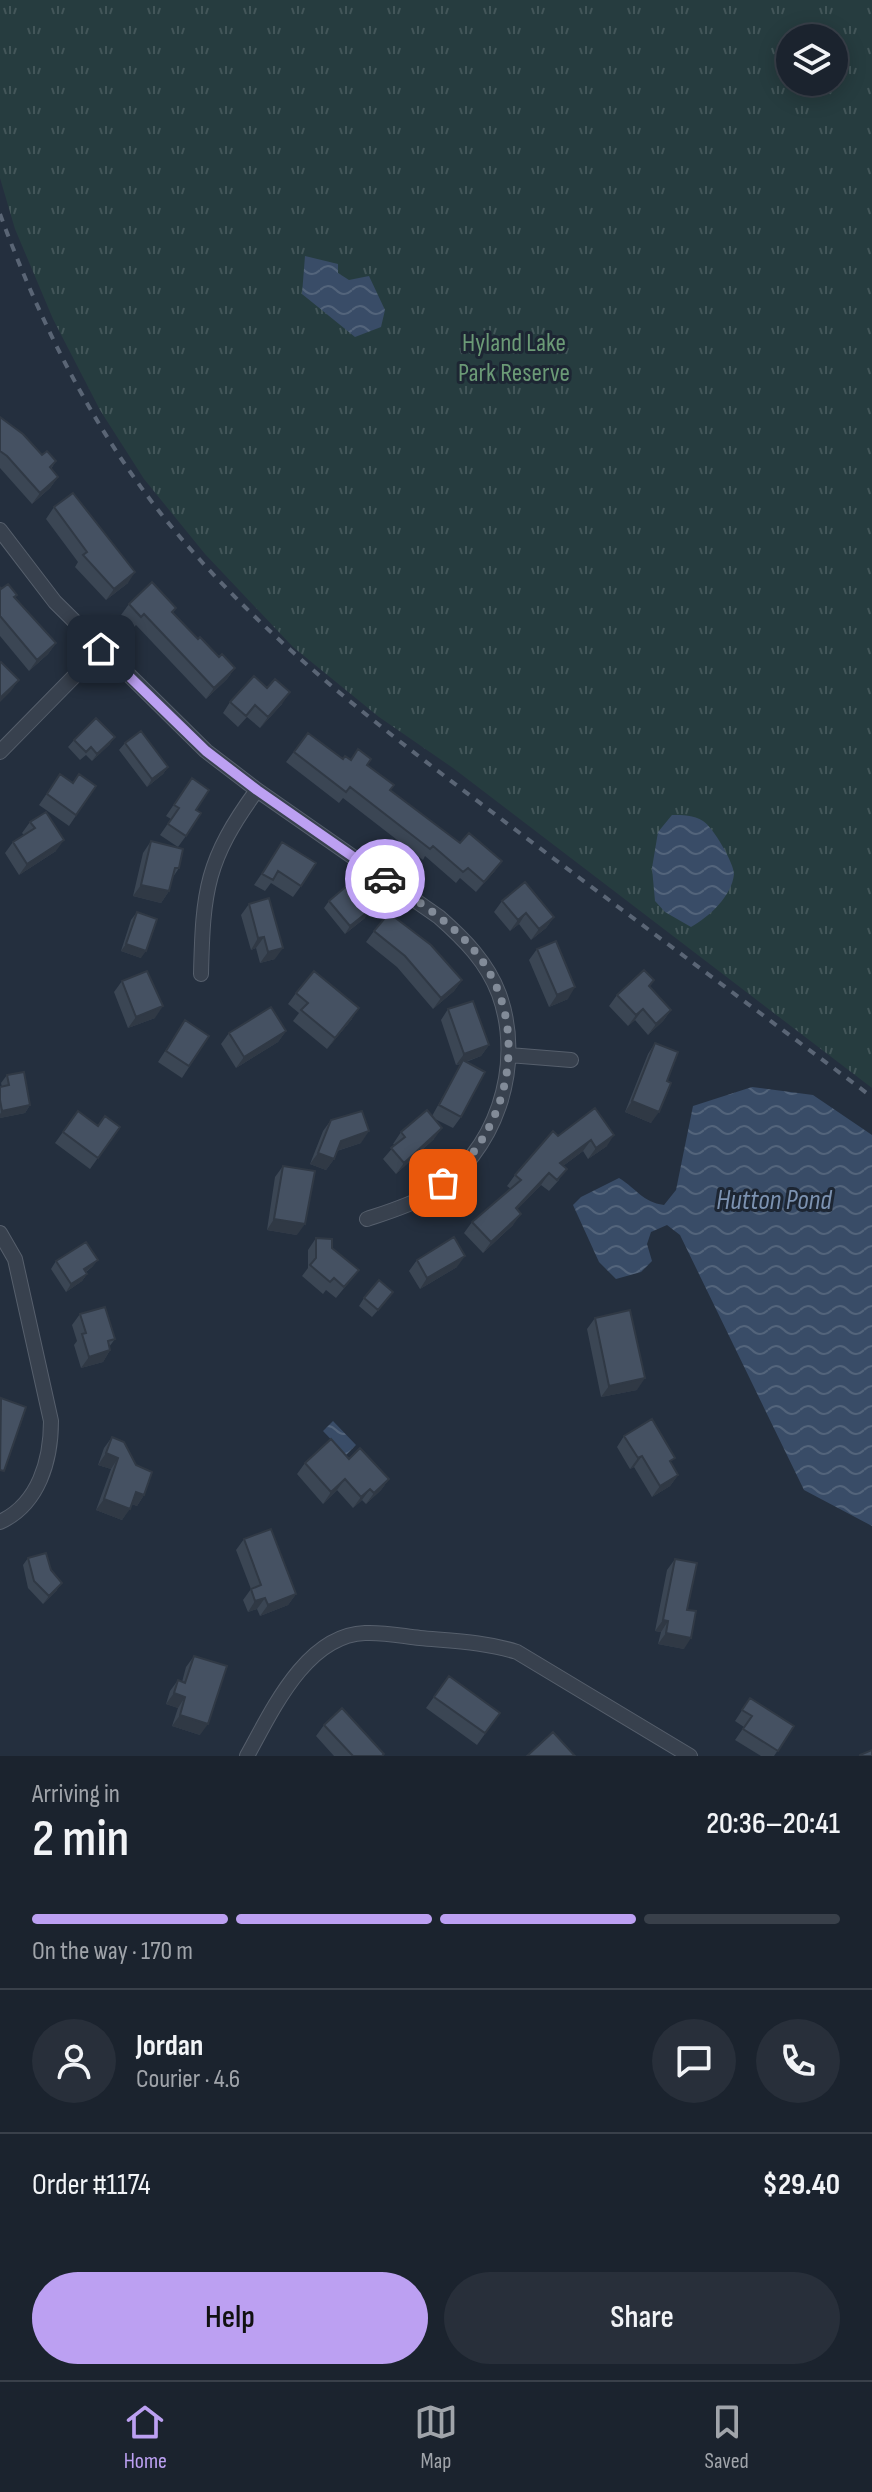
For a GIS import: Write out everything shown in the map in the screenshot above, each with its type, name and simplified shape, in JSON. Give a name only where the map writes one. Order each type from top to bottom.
[{"type":"street","points":[[0,530],[55,602],[206,751],[439,917],[463,938],[484,964],[499,993],[507,1025],[509,1055],[505,1090],[494,1121],[477,1150],[456,1173],[430,1194],[367,1219]]},
{"type":"street","points":[[0,752],[101,649]]},
{"type":"street","points":[[201,974],[203,903],[211,868],[226,835],[257,790]]},
{"type":"street","points":[[509,1055],[571,1060]]},
{"type":"street","points":[[0,1233],[15,1259],[51,1421],[51,1446],[44,1472],[31,1496],[14,1516],[0,1522]]},
{"type":"street","points":[[247,1756],[304,1663],[342,1637],[364,1633],[495,1645],[517,1652],[690,1756]]},
{"type":"green space","name":"Hyland Lake Park Reserve","points":[[0,0],[872,0],[872,1088],[453,768],[379,717],[293,647],[205,554],[144,479],[100,410],[53,319],[15,229],[0,178]]},
{"type":"water","points":[[305,256],[338,264],[338,273],[349,280],[369,276],[385,310],[381,327],[355,337],[302,294]]},
{"type":"water","points":[[672,815],[692,816],[707,825],[727,854],[734,874],[729,890],[718,905],[691,927],[665,912],[655,901],[652,868],[658,832]]},
{"type":"water","name":"Hutton Pond","points":[[752,1087],[813,1095],[872,1135],[872,1526],[804,1490],[680,1235],[667,1225],[651,1232],[647,1244],[652,1261],[641,1272],[616,1279],[599,1262],[573,1205],[581,1197],[619,1178],[645,1198],[664,1205],[676,1190],[693,1106]]},
{"type":"water","points":[[333,1421],[356,1445],[346,1455],[323,1431]]},
{"type":"building","points":[[0,417],[23,434],[42,455],[47,451],[56,461],[50,467],[58,477],[40,493],[0,451]]},
{"type":"building","points":[[73,493],[135,572],[114,589],[83,555],[87,552],[54,507]]},
{"type":"building","points":[[152,582],[176,608],[172,612],[198,639],[200,637],[219,657],[222,654],[235,668],[214,688],[144,614],[141,617],[129,604]]},
{"type":"building","points":[[8,584],[17,595],[14,597],[56,643],[37,660],[0,616],[0,587]]},
{"type":"building","points":[[0,663],[19,680],[0,698]]},
{"type":"building","points":[[254,676],[267,688],[275,679],[290,692],[268,717],[255,705],[246,716],[230,702]]},
{"type":"building","points":[[96,718],[115,737],[97,754],[91,747],[86,752],[74,740]]},
{"type":"building","points":[[141,731],[168,767],[152,779],[125,743]]},
{"type":"building","points":[[308,733],[343,759],[345,756],[351,760],[358,749],[371,759],[367,765],[394,785],[390,790],[460,843],[469,833],[502,861],[484,882],[468,868],[463,872],[433,846],[430,849],[350,787],[346,792],[294,752]]},
{"type":"building","points":[[60,774],[73,783],[79,774],[96,786],[76,815],[47,794]]},
{"type":"building","points":[[192,778],[209,790],[196,810],[201,813],[186,836],[168,824],[179,808],[174,805]]},
{"type":"building","points":[[46,812],[64,840],[27,864],[13,842],[35,828],[30,822]]},
{"type":"building","points":[[151,841],[183,849],[169,891],[141,885]]},
{"type":"building","points":[[282,842],[316,863],[301,886],[278,871],[273,880],[262,874]]},
{"type":"building","points":[[525,882],[554,917],[539,929],[526,913],[518,920],[502,901]]},
{"type":"building","points":[[349,884],[370,910],[350,926],[329,901]]},
{"type":"building","points":[[269,898],[283,948],[268,952],[264,937],[258,938],[249,904]]},
{"type":"building","points":[[137,912],[157,919],[146,951],[126,944]]},
{"type":"building","points":[[389,913],[431,945],[462,980],[441,998],[405,956],[374,931]]},
{"type":"building","points":[[556,941],[575,987],[557,995],[537,949]]},
{"type":"building","points":[[644,970],[654,980],[649,986],[671,1010],[656,1024],[643,1009],[636,1015],[617,995]]},
{"type":"building","points":[[147,971],[163,1006],[136,1017],[122,981]]},
{"type":"building","points":[[314,971],[359,1008],[335,1038],[301,1010],[308,1003],[296,993]]},
{"type":"building","points":[[473,1001],[489,1045],[464,1054],[448,1009]]},
{"type":"building","points":[[271,1007],[286,1031],[244,1057],[229,1033]]},
{"type":"building","points":[[185,1020],[209,1036],[189,1066],[166,1051]]},
{"type":"building","points":[[655,1043],[678,1052],[667,1081],[671,1083],[659,1112],[632,1101]]},
{"type":"building","points":[[463,1060],[485,1072],[461,1117],[439,1105]]},
{"type":"building","points":[[24,1072],[30,1105],[2,1111],[0,1087],[9,1085],[7,1075]]},
{"type":"building","points":[[595,1108],[614,1135],[596,1148],[591,1140],[560,1163],[567,1169],[557,1180],[549,1173],[516,1208],[521,1214],[491,1242],[472,1222],[521,1180],[515,1175],[553,1131],[558,1136]]},
{"type":"building","points":[[427,1110],[442,1128],[404,1163],[391,1148],[405,1137],[401,1132]]},
{"type":"building","points":[[78,1111],[98,1126],[105,1116],[120,1127],[98,1158],[63,1132]]},
{"type":"building","points":[[362,1111],[369,1131],[341,1141],[334,1159],[318,1153],[331,1120]]},
{"type":"building","points":[[283,1166],[315,1171],[305,1224],[274,1219]]},
{"type":"building","points":[[454,1237],[465,1256],[427,1278],[417,1260]]},
{"type":"building","points":[[316,1238],[332,1239],[332,1248],[359,1270],[344,1287],[334,1278],[330,1282],[310,1265],[316,1258]]},
{"type":"building","points":[[86,1242],[98,1260],[84,1269],[87,1274],[71,1284],[56,1261]]},
{"type":"building","points":[[379,1280],[393,1292],[378,1310],[364,1298]]},
{"type":"building","points":[[105,1307],[115,1339],[108,1341],[110,1350],[89,1357],[80,1314]]},
{"type":"building","points":[[630,1310],[645,1378],[609,1386],[595,1318]]},
{"type":"building","points":[[1,1398],[26,1407],[4,1471],[0,1470]]},
{"type":"building","points":[[652,1419],[675,1458],[670,1461],[678,1475],[660,1486],[642,1456],[638,1458],[624,1436]]},
{"type":"building","points":[[112,1437],[124,1442],[136,1465],[152,1472],[144,1495],[136,1492],[130,1509],[104,1499],[118,1458],[106,1453]]},
{"type":"building","points":[[331,1439],[349,1459],[360,1448],[389,1479],[374,1493],[370,1489],[361,1497],[345,1479],[331,1492],[305,1463]]},
{"type":"building","points":[[271,1529],[296,1594],[268,1605],[265,1598],[255,1601],[251,1589],[261,1585],[244,1539]]},
{"type":"building","points":[[46,1553],[51,1570],[62,1583],[49,1596],[34,1581],[28,1558]]},
{"type":"building","points":[[675,1559],[697,1563],[687,1610],[696,1611],[691,1638],[666,1633],[668,1621],[663,1620]]},
{"type":"building","points":[[194,1656],[227,1666],[208,1724],[180,1715],[185,1697],[174,1693],[178,1680],[185,1683]]},
{"type":"building","points":[[449,1676],[500,1713],[485,1733],[434,1697]]},
{"type":"building","points":[[750,1698],[794,1726],[778,1751],[743,1729],[752,1716],[742,1710]]},
{"type":"building","points":[[342,1708],[384,1754],[382,1756],[353,1756],[324,1725]]},
{"type":"building","points":[[553,1732],[575,1756],[527,1756]]},
{"type":"building","points":[[872,1750],[872,1756],[860,1756],[860,1755]]},
{"type":"railway","points":[[0,214],[50,332],[112,445],[162,515],[243,605],[331,686],[425,761],[872,1097]]},
{"type":"way so far","points":[[385,879],[463,938],[484,964],[499,993],[507,1025],[509,1055],[505,1090],[494,1121],[477,1150],[443,1183]]},
{"type":"route","points":[[101,649],[206,751],[385,879]]}]
